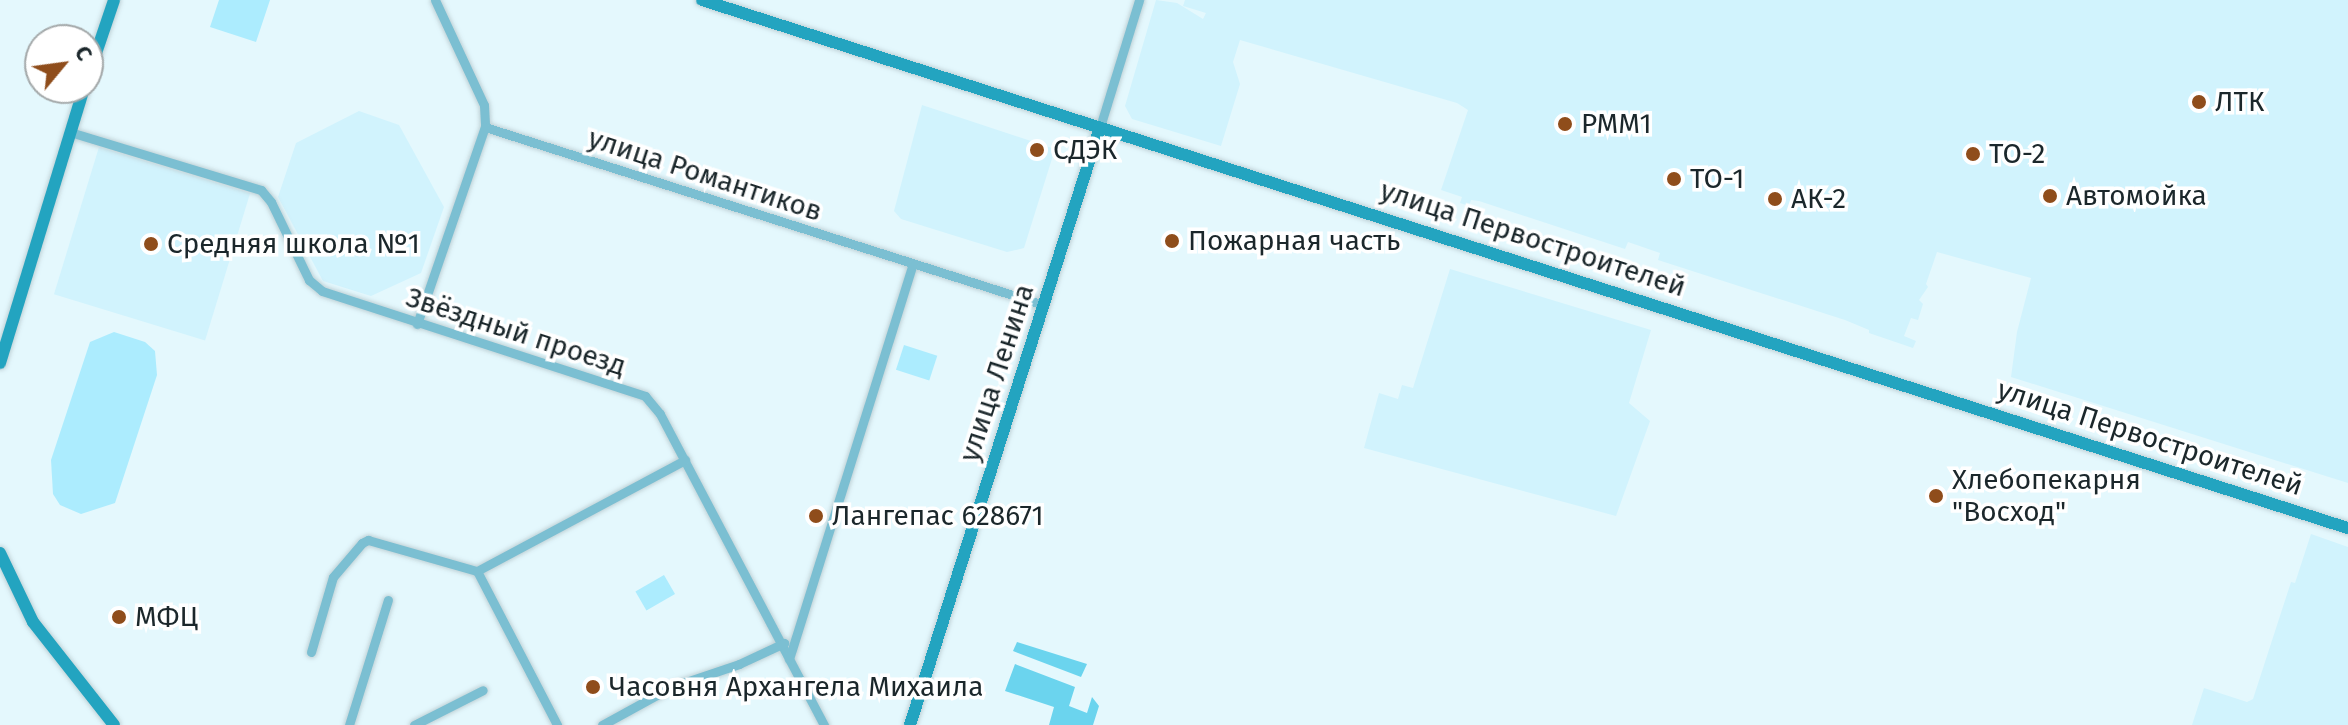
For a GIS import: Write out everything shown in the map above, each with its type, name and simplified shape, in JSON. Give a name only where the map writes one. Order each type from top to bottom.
[{"type":"street","points":[[104,30],[114,0]]},
{"type":"street","points":[[417,324],[485,127],[484,105],[435,0]]},
{"type":"street","name":"улица Первостроителей","points":[[702,0],[2348,528]]},
{"type":"street","points":[[1100,127],[1139,0]]},
{"type":"street","points":[[0,363],[79,104]]},
{"type":"street","name":"улица Романтиков","points":[[485,127],[1044,305]]},
{"type":"street","name":"улица Ленина","points":[[910,725],[1100,127]]},
{"type":"street","name":"Звёздный проезд","points":[[70,132],[261,190],[267,195],[314,286],[417,324],[645,396],[654,404],[685,460],[824,725]]},
{"type":"street","points":[[789,659],[913,264]]},
{"type":"street","points":[[311,652],[333,577],[362,543],[368,540],[477,571],[685,460]]},
{"type":"street","points":[[0,553],[33,622],[114,725]]},
{"type":"street","points":[[477,571],[557,725]]},
{"type":"street","points":[[349,725],[388,600]]},
{"type":"street","points":[[602,725],[671,687],[739,664],[780,642],[793,644]]},
{"type":"street","points":[[414,725],[483,690]]},
{"type":"shaded area","points":[[219,0],[270,0],[256,42],[210,27]]},
{"type":"shaded area","points":[[1156,0],[1177,3],[1203,19],[1206,13],[1183,6],[1185,0],[2348,0],[2348,483],[2011,377],[2017,332],[2031,278],[1937,252],[1926,284],[1928,287],[1919,300],[1923,304],[1918,320],[1911,318],[1904,336],[1916,341],[1913,348],[1869,333],[1869,330],[1845,320],[1658,260],[1660,253],[1628,242],[1625,249],[1479,201],[1471,200],[1469,206],[1460,203],[1462,197],[1441,190],[1468,110],[1457,103],[1240,40],[1233,62],[1240,84],[1221,146],[1132,119],[1125,106]]},
{"type":"shaded area","points":[[922,105],[1055,149],[1024,248],[1007,252],[901,219],[894,211]]},
{"type":"shaded area","points":[[359,111],[399,125],[444,207],[421,273],[371,296],[323,281],[278,197],[296,143]]},
{"type":"shaded area","name":"Средняя школа №1","points":[[99,147],[250,193],[205,340],[54,294]]},
{"type":"shaded area","points":[[1450,269],[1651,330],[1629,403],[1650,421],[1616,516],[1364,448],[1379,393],[1398,399],[1402,385],[1413,388]]},
{"type":"shaded area","points":[[114,332],[145,342],[155,351],[157,375],[115,503],[81,514],[60,505],[53,494],[51,460],[90,342]]},
{"type":"shaded area","points":[[904,345],[937,356],[929,381],[896,370]]},
{"type":"shaded area","points":[[2311,534],[2348,547],[2348,725],[2192,725],[2204,688],[2247,702],[2253,699],[2291,582],[2295,583]]},
{"type":"shaded area","points":[[664,575],[675,594],[646,611],[635,592]]},
{"type":"shaded area","points":[[1017,642],[1087,664],[1081,677],[1013,651]]},
{"type":"shaded area","points":[[1015,664],[1075,687],[1069,706],[1087,713],[1092,697],[1099,706],[1093,725],[1049,725],[1054,707],[1005,691]]},
{"type":"place","name":"ЛТК","points":[[2199,102]]},
{"type":"place","name":"РММ1","points":[[1565,124]]},
{"type":"place","name":"СДЭК","points":[[1037,150]]},
{"type":"place","name":"ТО-2","points":[[1973,154]]},
{"type":"place","name":"ТО-1","points":[[1674,179]]},
{"type":"place","name":"Автомойка","points":[[2050,196]]},
{"type":"place","name":"АК-2","points":[[1775,199]]},
{"type":"place","name":"Пожарная часть","points":[[1172,241]]},
{"type":"place","name":"Средняя школа №1","points":[[151,244]]},
{"type":"place","name":"Хлебопекарня \"Восход\"","points":[[1936,496]]},
{"type":"place","name":"Лангепас 628671","points":[[816,516]]},
{"type":"place","name":"МФЦ","points":[[119,617]]},
{"type":"place","name":"Часовня Архангела Михаила","points":[[593,687]]}]
